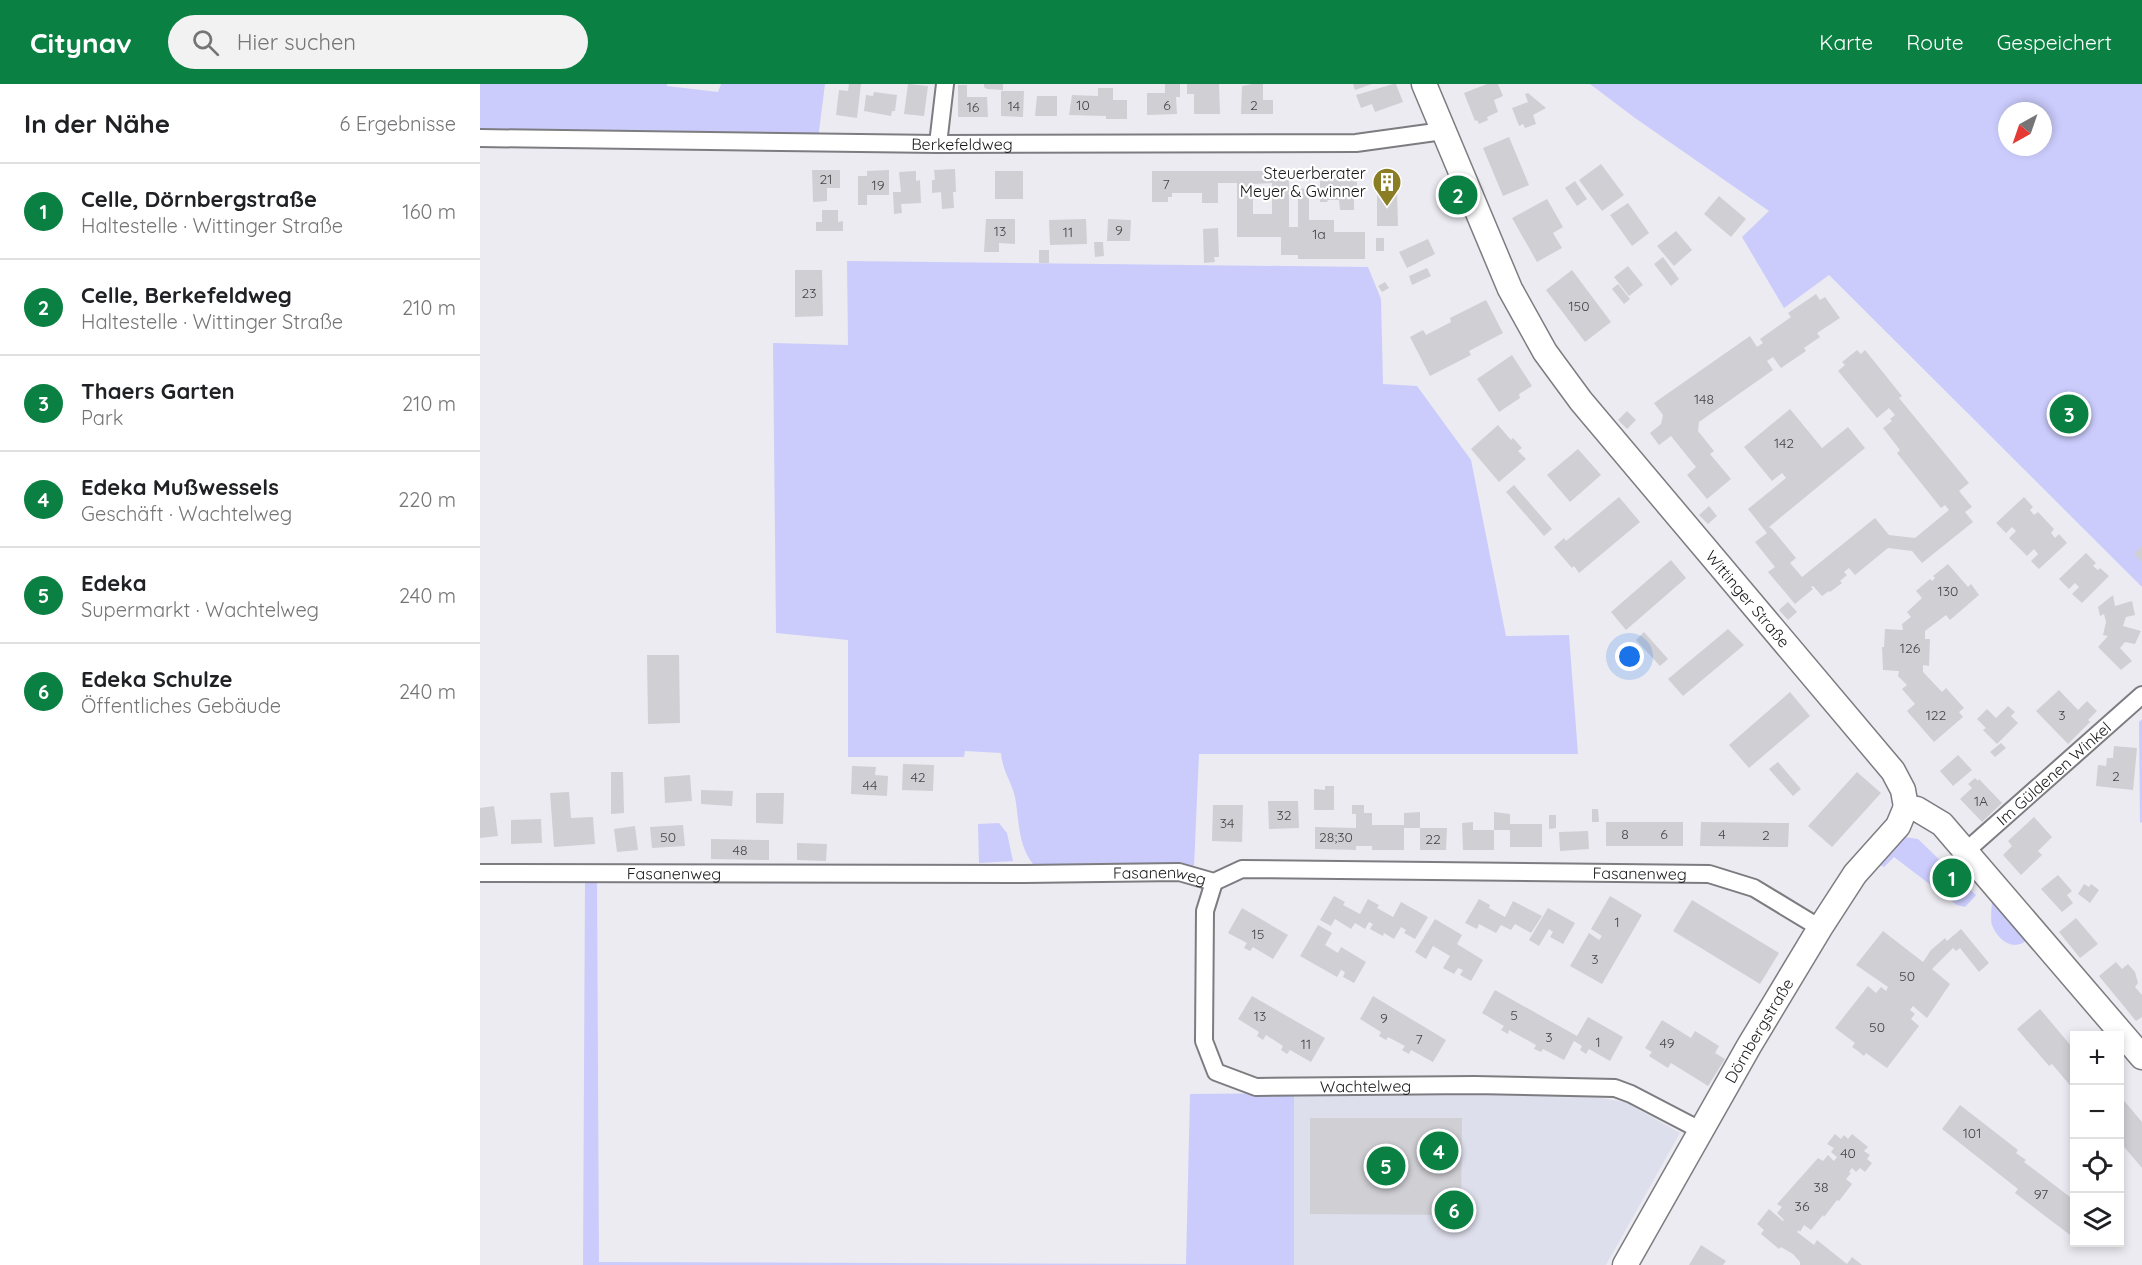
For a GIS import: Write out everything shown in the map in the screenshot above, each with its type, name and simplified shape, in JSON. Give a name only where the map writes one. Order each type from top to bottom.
[{"type":"main road","name":"Wittinger Straße","points":[[1424,84],[1510,289],[1545,352],[1581,401],[1893,771],[1903,790],[1906,807]]},
{"type":"main road","points":[[1906,807],[1917,809],[1938,820],[2142,1057]]},
{"type":"main road","name":"Dörnbergstraße","points":[[1625,1265],[1749,1046],[1820,928],[1855,874],[1898,826],[1906,807]]},
{"type":"street","points":[[938,144],[945,84]]},
{"type":"street","name":"Berkefeldweg","points":[[480,138],[938,144],[1356,143],[1443,131]]},
{"type":"street","name":"Im Güldenen Winkel","points":[[1966,851],[2142,695]]},
{"type":"street","name":"Fasanenweg","points":[[480,873],[1179,872],[1214,882],[1242,869],[1709,874],[1754,888],[1820,928]]},
{"type":"street","name":"Wachtelweg","points":[[1214,882],[1205,911],[1204,1041],[1216,1072],[1256,1087],[1474,1085],[1615,1088],[1702,1131]]},
{"type":"shaded area","points":[[480,84],[667,84],[667,86],[718,92],[721,84],[825,84],[818,139],[480,132]]},
{"type":"shaded area","points":[[1590,84],[2142,84],[2142,587],[1829,275],[1784,308],[1742,237],[1769,211]]},
{"type":"shaded area","points":[[847,261],[1368,267],[1381,299],[1383,384],[1417,386],[1471,460],[1506,636],[1569,635],[1578,754],[1199,754],[1194,867],[1033,864],[1024,849],[1015,797],[1003,766],[1001,753],[965,751],[964,757],[848,757],[848,640],[776,633],[773,343],[848,345]]},
{"type":"shaded area","points":[[2142,719],[2142,823],[2140,822],[2139,722]]},
{"type":"shaded area","points":[[999,823],[1007,833],[1013,861],[979,863],[978,824]]},
{"type":"shaded area","points":[[1904,837],[1918,839],[1976,895],[1965,907],[1957,905],[1894,857],[1884,867],[1880,865]]},
{"type":"shaded area","points":[[597,880],[599,1262],[1186,1264],[1190,1094],[1294,1093],[1294,1265],[583,1265],[585,881]]},
{"type":"shaded area","points":[[1992,900],[2027,940],[2016,945],[2002,940],[1991,922]]},
{"type":"shaded area","points":[[1294,1093],[1583,1095],[1625,1102],[1680,1133],[1606,1265],[1294,1265]]},
{"type":"building","points":[[849,84],[861,84],[857,118],[836,115],[839,90],[848,91]]},
{"type":"building","points":[[908,84],[928,86],[924,116],[904,114]]},
{"type":"building","points":[[984,84],[1003,84],[1003,90],[987,89]]},
{"type":"building","points":[[1165,84],[1180,84],[1180,97],[1176,97],[1177,114],[1147,115],[1147,93],[1165,93]]},
{"type":"building","points":[[1187,84],[1219,84],[1220,114],[1194,114],[1194,94],[1187,94]]},
{"type":"building","points":[[1263,84],[1263,100],[1273,100],[1273,114],[1241,114],[1242,86]]},
{"type":"building","points":[[1353,84],[1372,84],[1355,90]]},
{"type":"building","points":[[1396,84],[1403,102],[1375,112],[1372,104],[1361,108],[1356,95]]},
{"type":"building","points":[[1487,84],[1498,84],[1503,96],[1494,100],[1498,112],[1479,124],[1477,120],[1475,121],[1464,93]]},
{"type":"building","points":[[958,85],[967,85],[967,97],[987,97],[988,117],[958,117]]},
{"type":"building","points":[[1098,88],[1113,88],[1113,100],[1127,100],[1127,119],[1069,115],[1072,95],[1098,96]]},
{"type":"building","points":[[1001,91],[1024,91],[1023,117],[1001,116]]},
{"type":"building","points":[[874,92],[897,95],[895,111],[892,111],[891,116],[864,111],[866,95],[873,96]]},
{"type":"building","points":[[1528,93],[1546,108],[1533,115],[1536,124],[1525,128],[1523,124],[1519,126],[1512,108],[1528,102],[1525,94]]},
{"type":"building","points":[[1037,96],[1057,96],[1057,116],[1035,116]]},
{"type":"building","points":[[1509,137],[1529,185],[1503,196],[1483,148]]},
{"type":"building","points":[[1601,164],[1624,195],[1602,211],[1579,180]]},
{"type":"building","points":[[955,169],[954,208],[942,209],[941,192],[932,193],[932,180],[935,180],[934,170]]},
{"type":"building","points":[[812,170],[840,170],[840,188],[827,188],[827,201],[813,202]]},
{"type":"building","points":[[889,170],[889,195],[867,195],[867,205],[858,205],[858,176],[867,176],[867,171]]},
{"type":"building","points":[[1357,170],[1357,199],[1354,199],[1354,210],[1340,210],[1339,200],[1320,202],[1320,181],[1327,181],[1327,171]]},
{"type":"building","points":[[916,171],[916,181],[920,180],[921,203],[901,204],[902,213],[894,214],[893,192],[901,192],[899,172]]},
{"type":"building","points":[[995,171],[1023,171],[1023,199],[995,199]]},
{"type":"building","points":[[1152,171],[1289,171],[1289,227],[1298,227],[1298,189],[1309,188],[1309,220],[1334,220],[1334,232],[1365,232],[1365,259],[1298,259],[1298,255],[1281,255],[1281,237],[1237,237],[1237,183],[1218,183],[1218,203],[1202,203],[1202,193],[1172,193],[1172,197],[1168,197],[1168,202],[1152,202]],"holes":[[[1272,183],[1272,214],[1253,214],[1253,184]]]},
{"type":"building","points":[[1575,181],[1587,199],[1577,206],[1565,188]]},
{"type":"building","name":"Steuerberater Meyer & Gwinner","points":[[1377,189],[1397,189],[1398,226],[1377,226]]},
{"type":"building","points":[[1719,196],[1746,219],[1731,237],[1704,214]]},
{"type":"building","points":[[1547,199],[1563,227],[1553,233],[1562,248],[1537,262],[1512,218]]},
{"type":"building","points":[[1628,203],[1649,233],[1632,246],[1610,215]]},
{"type":"building","points":[[822,210],[838,210],[838,222],[843,221],[843,231],[816,231],[816,222],[822,222]]},
{"type":"building","points":[[986,219],[1015,219],[1015,244],[999,243],[999,252],[984,252]]},
{"type":"building","points":[[1086,219],[1087,244],[1050,245],[1049,220]]},
{"type":"building","points":[[1108,219],[1131,220],[1130,241],[1107,241]]},
{"type":"building","points":[[1218,228],[1219,257],[1214,257],[1215,262],[1204,263],[1203,229]]},
{"type":"building","points":[[1676,231],[1692,250],[1674,266],[1657,246]]},
{"type":"building","points":[[1376,238],[1384,238],[1384,251],[1376,251]]},
{"type":"building","points":[[1428,239],[1435,254],[1407,268],[1399,252]]},
{"type":"building","points":[[1094,242],[1103,242],[1104,256],[1095,257]]},
{"type":"building","points":[[1039,250],[1049,250],[1049,263],[1039,263]]},
{"type":"building","points":[[1663,257],[1679,279],[1671,286],[1654,264]]},
{"type":"building","points":[[1628,266],[1643,285],[1629,296],[1614,277]]},
{"type":"building","points":[[1427,268],[1431,276],[1412,285],[1409,276]]},
{"type":"building","points":[[795,270],[822,270],[823,316],[795,317]]},
{"type":"building","points":[[1572,270],[1611,322],[1585,342],[1546,290]]},
{"type":"building","points":[[1385,282],[1389,288],[1382,292],[1378,286]]},
{"type":"building","points":[[1618,284],[1630,299],[1624,304],[1612,289]]},
{"type":"building","points":[[1816,294],[1820,300],[1825,297],[1840,318],[1817,333],[1820,337],[1804,348],[1806,351],[1781,368],[1773,357],[1767,361],[1773,370],[1699,422],[1698,431],[1714,451],[1710,454],[1731,479],[1707,499],[1687,475],[1696,467],[1671,436],[1659,445],[1650,433],[1661,424],[1663,415],[1654,403],[1750,336],[1757,347],[1763,343],[1760,339],[1791,317],[1788,313]]},
{"type":"building","points":[[1486,300],[1503,333],[1469,351],[1471,355],[1430,376],[1410,337],[1423,330],[1426,335],[1451,322],[1450,318]]},
{"type":"building","points":[[1857,350],[1861,354],[1865,350],[1902,396],[1899,398],[1969,483],[1959,491],[1972,507],[1965,512],[1973,522],[1922,563],[1912,551],[1888,548],[1855,575],[1849,568],[1844,572],[1847,575],[1840,581],[1842,583],[1830,592],[1822,596],[1813,586],[1811,587],[1813,589],[1795,604],[1768,572],[1775,567],[1755,542],[1767,533],[1748,509],[1786,478],[1782,473],[1772,481],[1744,447],[1790,409],[1822,448],[1848,427],[1865,448],[1769,527],[1796,558],[1790,563],[1802,577],[1875,518],[1889,535],[1915,538],[1949,510],[1945,505],[1941,508],[1897,453],[1900,450],[1883,428],[1892,421],[1890,419],[1895,415],[1889,408],[1877,418],[1838,371],[1845,365],[1842,362]]},
{"type":"building","points":[[1512,355],[1532,386],[1519,394],[1520,398],[1499,412],[1477,379]]},
{"type":"building","points":[[1627,411],[1636,420],[1627,429],[1618,420]]},
{"type":"building","points":[[1498,425],[1511,440],[1513,438],[1522,448],[1518,451],[1526,459],[1499,482],[1471,449]]},
{"type":"building","points":[[1578,449],[1601,475],[1570,502],[1547,475]]},
{"type":"building","points":[[1514,485],[1552,529],[1544,536],[1506,492]]},
{"type":"building","points":[[1619,497],[1640,522],[1579,573],[1554,547],[1564,538],[1566,541]]},
{"type":"building","points":[[2024,497],[2033,507],[2030,510],[2034,515],[2038,512],[2054,529],[2051,533],[2055,538],[2059,534],[2067,543],[2039,569],[2031,561],[2038,554],[2034,549],[2027,556],[2009,538],[2016,531],[2012,527],[2006,533],[1996,523]]},
{"type":"building","points":[[1709,506],[1717,516],[1708,524],[1699,515]]},
{"type":"building","points":[[2142,546],[2142,562],[2134,554]]},
{"type":"building","points":[[2086,553],[2096,563],[2093,566],[2098,570],[2100,568],[2109,576],[2082,603],[2072,594],[2079,587],[2075,583],[2069,589],[2059,579]]},
{"type":"building","points":[[1671,560],[1686,578],[1626,630],[1611,612]]},
{"type":"building","points":[[1948,564],[1968,587],[1971,584],[1979,595],[1950,620],[1946,615],[1925,631],[1925,639],[1930,639],[1929,666],[1923,665],[1923,672],[1942,692],[1946,688],[1964,708],[1959,712],[1963,717],[1934,742],[1907,711],[1915,704],[1902,689],[1907,685],[1898,676],[1899,671],[1883,670],[1882,647],[1884,647],[1885,629],[1903,630],[1902,624],[1911,617],[1907,612],[1922,598],[1916,591],[1930,579],[1932,581],[1935,578],[1933,576]]},
{"type":"building","points":[[2113,595],[2115,606],[2132,601],[2135,615],[2126,617],[2123,626],[2141,631],[2135,644],[2125,642],[2120,648],[2132,661],[2121,670],[2098,647],[2108,636],[2103,635],[2106,622],[2104,614],[2100,616],[2098,607]]},
{"type":"building","points":[[1788,602],[1797,612],[1788,620],[1779,610]]},
{"type":"building","points":[[1728,629],[1744,645],[1683,696],[1668,679]]},
{"type":"building","points":[[1644,632],[1668,659],[1660,666],[1636,640]]},
{"type":"building","points":[[647,655],[679,655],[680,723],[648,724]]},
{"type":"building","points":[[2059,690],[2078,710],[2087,701],[2097,711],[2088,720],[2090,722],[2068,744],[2036,711]]},
{"type":"building","points":[[1790,692],[1810,716],[1749,768],[1729,745]]},
{"type":"building","points":[[2008,706],[2015,712],[2011,716],[2018,723],[1997,744],[1983,730],[1986,728],[1977,719],[1987,709],[1996,718]]},
{"type":"building","points":[[2001,743],[2006,748],[1995,757],[1990,752]]},
{"type":"building","points":[[2114,746],[2137,748],[2133,790],[2096,786],[2098,765],[2106,766],[2107,758],[2113,758]]},
{"type":"building","points":[[1958,755],[1972,770],[1953,786],[1940,771]]},
{"type":"building","points":[[1778,762],[1801,789],[1793,796],[1769,769]]},
{"type":"building","points":[[903,764],[934,765],[933,791],[902,790]]},
{"type":"building","points":[[852,766],[876,767],[875,775],[888,776],[887,796],[851,794]]},
{"type":"building","points":[[611,772],[623,772],[624,813],[611,814]]},
{"type":"building","points":[[1857,772],[1881,793],[1832,847],[1808,826]]},
{"type":"building","points":[[690,775],[692,801],[665,803],[664,777]]},
{"type":"building","points":[[1975,778],[1978,781],[1979,779],[2002,803],[1982,822],[1960,799],[1972,788],[1968,784]]},
{"type":"building","points":[[1325,786],[1334,786],[1334,810],[1314,810],[1314,789],[1325,790]]},
{"type":"building","points":[[701,790],[733,791],[732,806],[701,804]]},
{"type":"building","points":[[569,792],[571,818],[593,817],[595,844],[554,847],[550,793]]},
{"type":"building","points":[[756,793],[784,793],[783,824],[756,823]]},
{"type":"building","points":[[1268,801],[1298,801],[1299,828],[1269,829]]},
{"type":"building","points":[[1213,805],[1243,805],[1242,842],[1212,841]]},
{"type":"building","points":[[1352,805],[1364,805],[1364,813],[1372,813],[1372,825],[1404,825],[1404,813],[1420,812],[1420,828],[1404,828],[1404,850],[1372,850],[1372,846],[1356,846],[1356,850],[1315,849],[1315,827],[1356,828],[1356,814],[1352,814]]},
{"type":"building","points":[[494,806],[498,836],[480,838],[480,808]]},
{"type":"building","points":[[1592,809],[1598,809],[1599,822],[1592,822]]},
{"type":"building","points":[[1494,812],[1510,814],[1510,824],[1542,824],[1542,847],[1510,847],[1510,830],[1494,830]]},
{"type":"building","points":[[1549,815],[1556,815],[1556,828],[1549,829]]},
{"type":"building","points":[[2034,817],[2052,837],[2038,851],[2042,855],[2021,875],[2003,855],[2012,846],[2008,841]]},
{"type":"building","points":[[541,819],[542,843],[511,844],[511,820]]},
{"type":"building","points":[[1473,822],[1473,830],[1494,830],[1494,850],[1463,850],[1462,823]]},
{"type":"building","points":[[1606,822],[1683,822],[1683,846],[1606,846]]},
{"type":"building","points":[[1701,822],[1789,823],[1788,847],[1700,846]]},
{"type":"building","points":[[683,825],[685,846],[652,848],[650,827]]},
{"type":"building","points":[[635,826],[638,850],[617,852],[614,829]]},
{"type":"building","points":[[1420,828],[1447,828],[1446,850],[1420,850]]},
{"type":"building","points":[[1588,831],[1589,849],[1560,851],[1559,832]]},
{"type":"building","points":[[711,839],[769,840],[769,860],[711,859]]},
{"type":"building","points":[[797,843],[827,844],[826,861],[797,860]]},
{"type":"building","points":[[2058,875],[2072,891],[2067,895],[2073,903],[2062,912],[2041,889]]},
{"type":"building","points":[[2084,884],[2089,887],[2091,884],[2099,890],[2090,903],[2078,894]]},
{"type":"building","points":[[1334,896],[1345,902],[1343,905],[1360,914],[1368,899],[1379,905],[1377,908],[1393,917],[1401,902],[1428,917],[1415,939],[1404,933],[1406,930],[1401,927],[1394,939],[1384,933],[1383,936],[1370,929],[1373,924],[1369,922],[1365,929],[1355,923],[1351,929],[1335,919],[1331,926],[1320,920]]},
{"type":"building","points":[[1610,896],[1642,915],[1602,984],[1570,966],[1589,933],[1599,940],[1602,936],[1591,929]]},
{"type":"building","points":[[1479,899],[1505,917],[1513,901],[1542,916],[1531,933],[1515,924],[1511,930],[1501,925],[1496,933],[1479,924],[1477,929],[1465,923]]},
{"type":"building","points":[[1692,900],[1779,953],[1760,984],[1673,931]]},
{"type":"building","points":[[1242,908],[1288,935],[1273,959],[1253,947],[1250,951],[1244,948],[1247,943],[1228,933]]},
{"type":"building","points":[[1548,908],[1575,923],[1563,944],[1550,937],[1553,932],[1549,929],[1539,946],[1529,940]]},
{"type":"building","points":[[2076,918],[2098,944],[2080,958],[2059,932]]},
{"type":"building","points":[[1435,919],[1462,935],[1457,944],[1483,960],[1471,981],[1460,975],[1463,970],[1458,968],[1454,974],[1443,968],[1450,956],[1433,946],[1426,959],[1415,952]]},
{"type":"building","points":[[1318,925],[1332,933],[1325,945],[1338,953],[1341,947],[1366,962],[1354,983],[1343,977],[1345,972],[1341,970],[1337,977],[1300,956]]},
{"type":"building","points":[[1961,929],[1989,963],[1979,972],[1960,948],[1956,951],[1953,948],[1932,969],[1950,984],[1927,1018],[1913,1006],[1910,1010],[1915,1014],[1911,1019],[1919,1026],[1887,1068],[1866,1053],[1864,1056],[1852,1047],[1855,1043],[1835,1028],[1868,986],[1876,993],[1881,987],[1886,991],[1888,987],[1856,965],[1883,931],[1923,962],[1931,950],[1945,938],[1947,941]]},
{"type":"building","points":[[2116,962],[2122,969],[2128,964],[2135,972],[2138,983],[2135,987],[2142,995],[2142,1017],[2136,1021],[2099,976]]},
{"type":"building","points":[[1495,990],[1577,1036],[1588,1017],[1623,1037],[1610,1061],[1589,1049],[1586,1054],[1580,1050],[1582,1046],[1574,1041],[1564,1060],[1543,1049],[1541,1052],[1534,1049],[1536,1045],[1509,1030],[1508,1034],[1501,1030],[1504,1026],[1482,1013]]},
{"type":"building","points":[[1252,996],[1325,1038],[1311,1062],[1290,1050],[1287,1054],[1281,1050],[1283,1046],[1266,1035],[1263,1040],[1257,1036],[1259,1032],[1238,1019]]},
{"type":"building","points":[[1373,996],[1446,1040],[1433,1062],[1411,1050],[1409,1054],[1402,1050],[1405,1046],[1388,1037],[1386,1040],[1379,1036],[1381,1032],[1360,1019]]},
{"type":"building","points":[[2040,1009],[2070,1045],[2070,1085],[2052,1064],[2049,1066],[2017,1029]]},
{"type":"building","points":[[1662,1020],[1691,1038],[1695,1031],[1719,1046],[1715,1053],[1725,1059],[1708,1086],[1671,1063],[1668,1068],[1649,1056],[1652,1052],[1645,1048]]},
{"type":"building","points":[[2124,1101],[2142,1122],[2142,1168],[2124,1147]]},
{"type":"building","points":[[1960,1105],[2018,1150],[2016,1153],[2026,1160],[2024,1162],[2070,1197],[2070,1235],[2015,1193],[2018,1189],[1942,1129]]},
{"type":"building","points":[[1310,1118],[1462,1118],[1461,1215],[1310,1214]]},
{"type":"building","points":[[1835,1134],[1841,1139],[1844,1135],[1848,1139],[1852,1134],[1868,1147],[1864,1151],[1870,1155],[1867,1159],[1872,1163],[1865,1172],[1860,1168],[1856,1172],[1852,1168],[1846,1179],[1852,1184],[1839,1201],[1837,1200],[1811,1230],[1804,1225],[1800,1232],[1799,1230],[1797,1232],[1814,1245],[1817,1240],[1847,1264],[1852,1257],[1862,1265],[1800,1265],[1793,1254],[1781,1247],[1779,1249],[1761,1234],[1764,1230],[1757,1224],[1769,1209],[1784,1220],[1777,1213],[1782,1207],[1777,1204],[1818,1158],[1823,1161],[1828,1155],[1834,1161],[1837,1157],[1831,1152],[1834,1148],[1827,1144]]},
{"type":"building","points":[[1701,1245],[1726,1261],[1723,1265],[1689,1265]]},
{"type":"place","name":"Celle, Berkefeldweg","points":[[1458,195]]},
{"type":"place","name":"Steuerberater Meyer & Gwinner","points":[[1387,208]]},
{"type":"place","name":"Thaers Garten","points":[[2069,414]]},
{"type":"place","name":"Celle, Dörnbergstraße","points":[[1952,878]]},
{"type":"place","name":"Edeka Mußwessels","points":[[1439,1151]]},
{"type":"place","name":"Edeka","points":[[1386,1166]]},
{"type":"place","name":"Edeka Schulze","points":[[1454,1210]]}]
